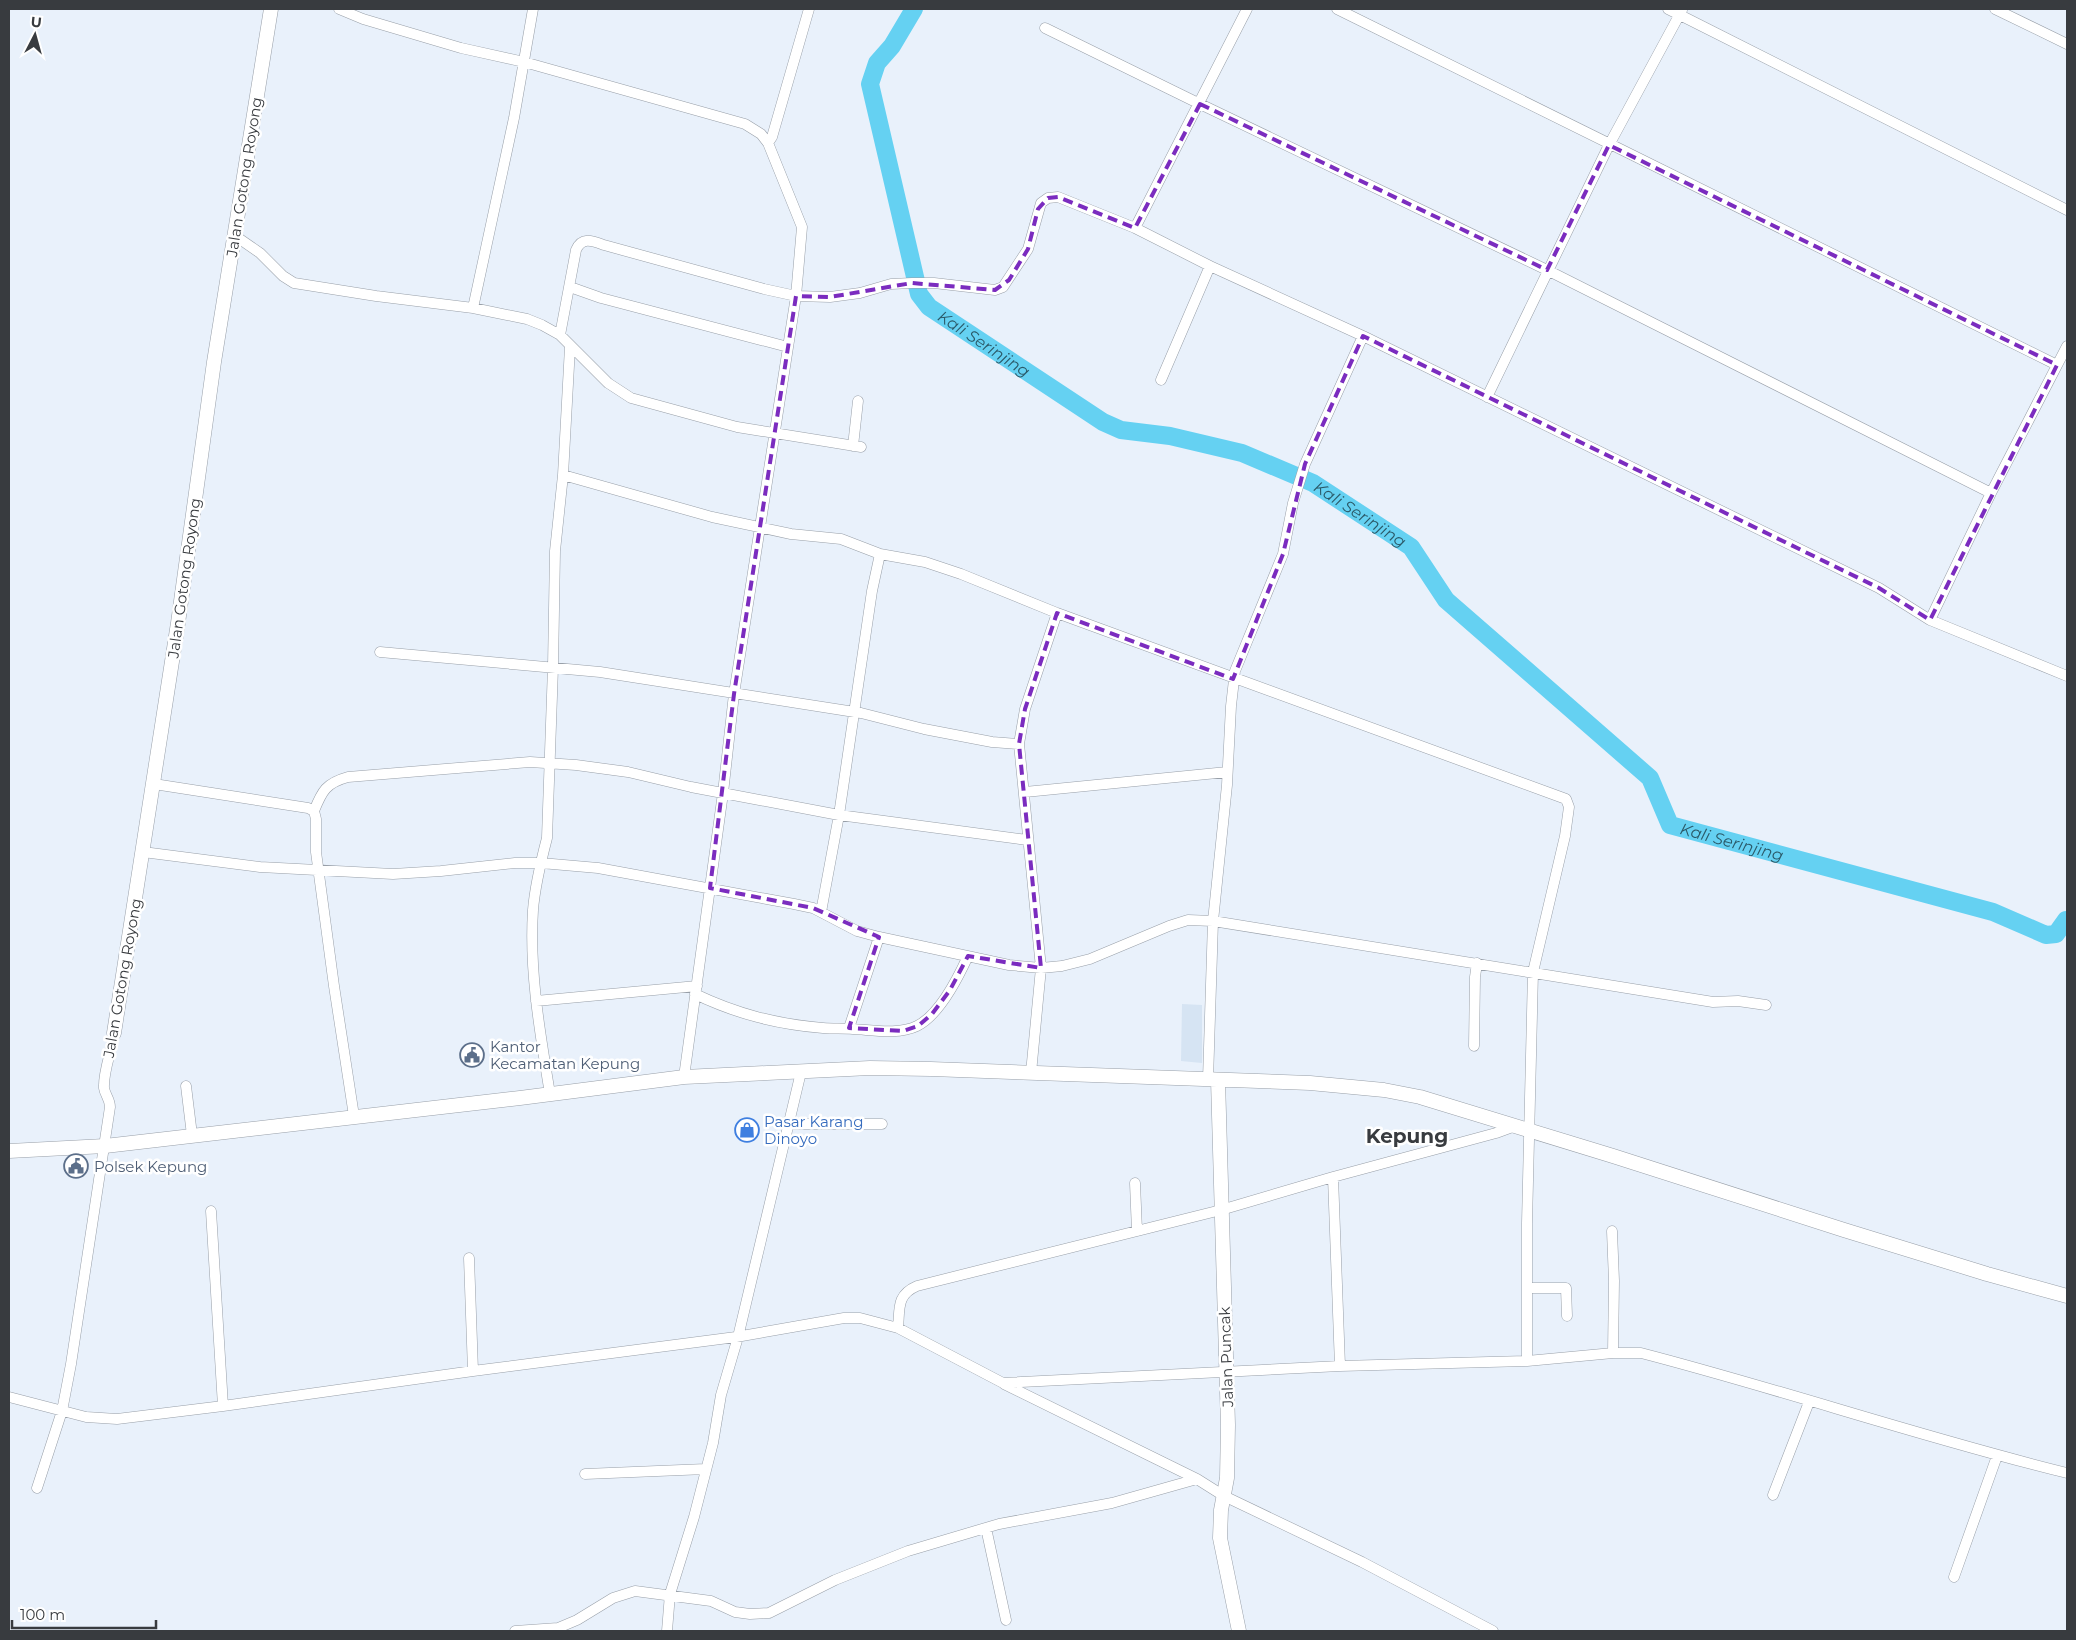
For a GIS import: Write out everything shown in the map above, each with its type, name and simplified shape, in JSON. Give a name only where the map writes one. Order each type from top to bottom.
[{"type":"main road","name":"Jalan Gotong Royong","points":[[113,1040],[144,852],[234,235],[272,9]]},
{"type":"main road","points":[[9,1151],[105,1146],[684,1077],[879,1068],[1031,1072],[1310,1084],[1384,1090],[1420,1097],[1987,1274],[2067,1296]]},
{"type":"main road","name":"Jalan Puncak","points":[[1213,1080],[1221,1210],[1228,1458],[1221,1510],[1220,1538],[1239,1631]]},
{"type":"street","points":[[339,9],[363,19],[461,48],[524,62],[745,124],[761,134],[768,143],[802,227],[796,296],[734,694],[723,794],[684,1077]]},
{"type":"street","points":[[473,308],[524,62],[533,9]]},
{"type":"street","points":[[768,143],[772,137],[809,9]]},
{"type":"street","points":[[1135,228],[1247,9]]},
{"type":"street","points":[[1337,9],[2056,365]]},
{"type":"street","points":[[1668,9],[1681,12],[2067,210]]},
{"type":"street","points":[[1995,9],[2067,44]]},
{"type":"street","points":[[1487,398],[1547,270],[1609,145],[1681,12]]},
{"type":"street","points":[[1045,28],[1547,270],[1991,493]]},
{"type":"street","points":[[560,336],[579,244],[590,240],[764,289],[796,296],[830,297],[860,293],[891,284],[912,283],[934,283],[994,290],[1003,287],[1028,249],[1038,209],[1042,203],[1048,198],[1058,197],[1135,228],[1210,266],[1363,336],[1879,588],[1930,620],[2067,676]]},
{"type":"street","points":[[234,235],[260,253],[283,276],[294,283],[376,296],[473,308],[527,319],[542,325],[560,336],[608,383],[631,398],[737,427],[857,447],[858,402]]},
{"type":"street","points":[[1161,380],[1210,266]]},
{"type":"street","points":[[570,287],[601,298],[788,347]]},
{"type":"street","points":[[1213,1080],[1213,927],[1235,671],[1283,554],[1293,503],[1305,464],[1363,336]]},
{"type":"street","points":[[1930,620],[1991,493],[2067,346]]},
{"type":"street","points":[[550,1094],[536,1002],[533,909],[547,838],[554,667],[555,550],[563,475],[570,347]]},
{"type":"street","points":[[563,475],[655,503],[759,529],[842,539],[880,554],[925,562],[961,574],[1057,613],[1235,671],[1566,799],[1569,807],[1565,836],[1533,976],[1522,1128],[1527,1288],[1527,1361]]},
{"type":"street","points":[[821,912],[839,815],[872,592],[880,554]]},
{"type":"street","points":[[1031,1072],[1041,968],[1019,744],[1026,709],[1057,613]]},
{"type":"street","points":[[380,652],[600,672],[855,712],[924,729],[992,742],[1019,744]]},
{"type":"street","points":[[354,1116],[334,986],[319,871],[314,811],[326,787],[338,779],[530,762],[550,763],[628,772],[723,794],[839,815],[1027,840]]},
{"type":"street","points":[[1025,792],[1227,772]]},
{"type":"street","points":[[154,784],[308,808],[314,811]]},
{"type":"street","points":[[144,852],[260,867],[393,874],[541,862],[598,868],[794,904],[821,912],[857,931],[1009,965],[1041,968],[1062,966],[1090,959],[1188,920],[1213,927],[1476,970],[1576,981],[1713,1002],[1738,1001],[1766,1005]]},
{"type":"street","points":[[849,1028],[879,937]]},
{"type":"street","points":[[536,1002],[696,990],[749,1016],[791,1025],[903,1031],[918,1026],[932,1014],[960,973],[968,956]]},
{"type":"street","points":[[1474,1046],[1476,970]]},
{"type":"street","name":"Jalan Gotong Royong","points":[[37,1488],[62,1411],[71,1364],[105,1146],[110,1099],[104,1089],[113,1040]]},
{"type":"street","points":[[667,1631],[670,1594],[694,1517],[721,1395],[738,1337],[801,1072]]},
{"type":"street","points":[[186,1086],[192,1135]]},
{"type":"street","points":[[790,1124],[882,1124]]},
{"type":"street","points":[[898,1328],[901,1298],[907,1291],[917,1286],[1221,1210],[1333,1177],[1496,1133],[1522,1128]]},
{"type":"street","points":[[1333,1177],[1340,1366]]},
{"type":"street","points":[[1135,1183],[1138,1231]]},
{"type":"street","points":[[211,1210],[223,1406]]},
{"type":"street","points":[[1612,1231],[1614,1280],[1613,1353]]},
{"type":"street","points":[[469,1258],[473,1371]]},
{"type":"street","points":[[1527,1288],[1566,1288],[1567,1316]]},
{"type":"street","points":[[9,1397],[86,1417],[117,1419],[738,1337],[844,1318],[860,1318],[898,1328],[1003,1383],[1198,1479],[1224,1496],[1362,1562],[1493,1631]]},
{"type":"street","points":[[1003,1383],[1340,1366],[1527,1361],[1641,1352],[1998,1456],[2067,1473]]},
{"type":"street","points":[[1773,1495],[1809,1402]]},
{"type":"street","points":[[1954,1576],[1998,1456]]},
{"type":"street","points":[[584,1474],[706,1469]]},
{"type":"street","points":[[515,1631],[558,1628],[578,1620],[613,1598],[635,1591],[670,1594],[711,1601],[735,1612],[750,1614],[769,1613],[835,1580],[908,1551],[986,1528],[1060,1511],[1112,1503],[1198,1479]]},
{"type":"street","points":[[986,1528],[1006,1620]]},
{"type":"highlighted area","points":[[1200,104],[1547,270],[1609,145],[2057,365],[1930,620],[1879,588],[1363,336],[1305,464],[1283,554],[1233,679],[1057,613],[1025,709],[1019,744],[1041,968],[968,956],[950,990],[932,1014],[918,1026],[903,1031],[849,1028],[879,937],[813,908],[710,888],[734,694],[796,296],[830,297],[912,283],[995,290],[1009,280],[1028,249],[1038,209],[1048,198],[1058,197],[1135,228]]},
{"type":"shaded area","points":[[1182,1004],[1202,1005],[1202,1063],[1181,1061]]},
{"type":"waterway","name":"Kali Serinjing","points":[[914,9],[892,46],[877,63],[870,84],[919,294],[929,307],[1103,422],[1121,430],[1170,436],[1242,453],[1313,483],[1411,547],[1446,600],[1650,778],[1670,825],[1993,912],[2046,935],[2056,934],[2067,920]]},
{"type":"place","name":"Kantor Kecamatan Kepung","points":[[472,1055]]},
{"type":"place","name":"Pasar Karang Dinoyo","points":[[747,1130]]},
{"type":"place","name":"Polsek Kepung","points":[[76,1166]]},
{"type":"district","name":"Kepung","points":[[1407,1136]]}]
